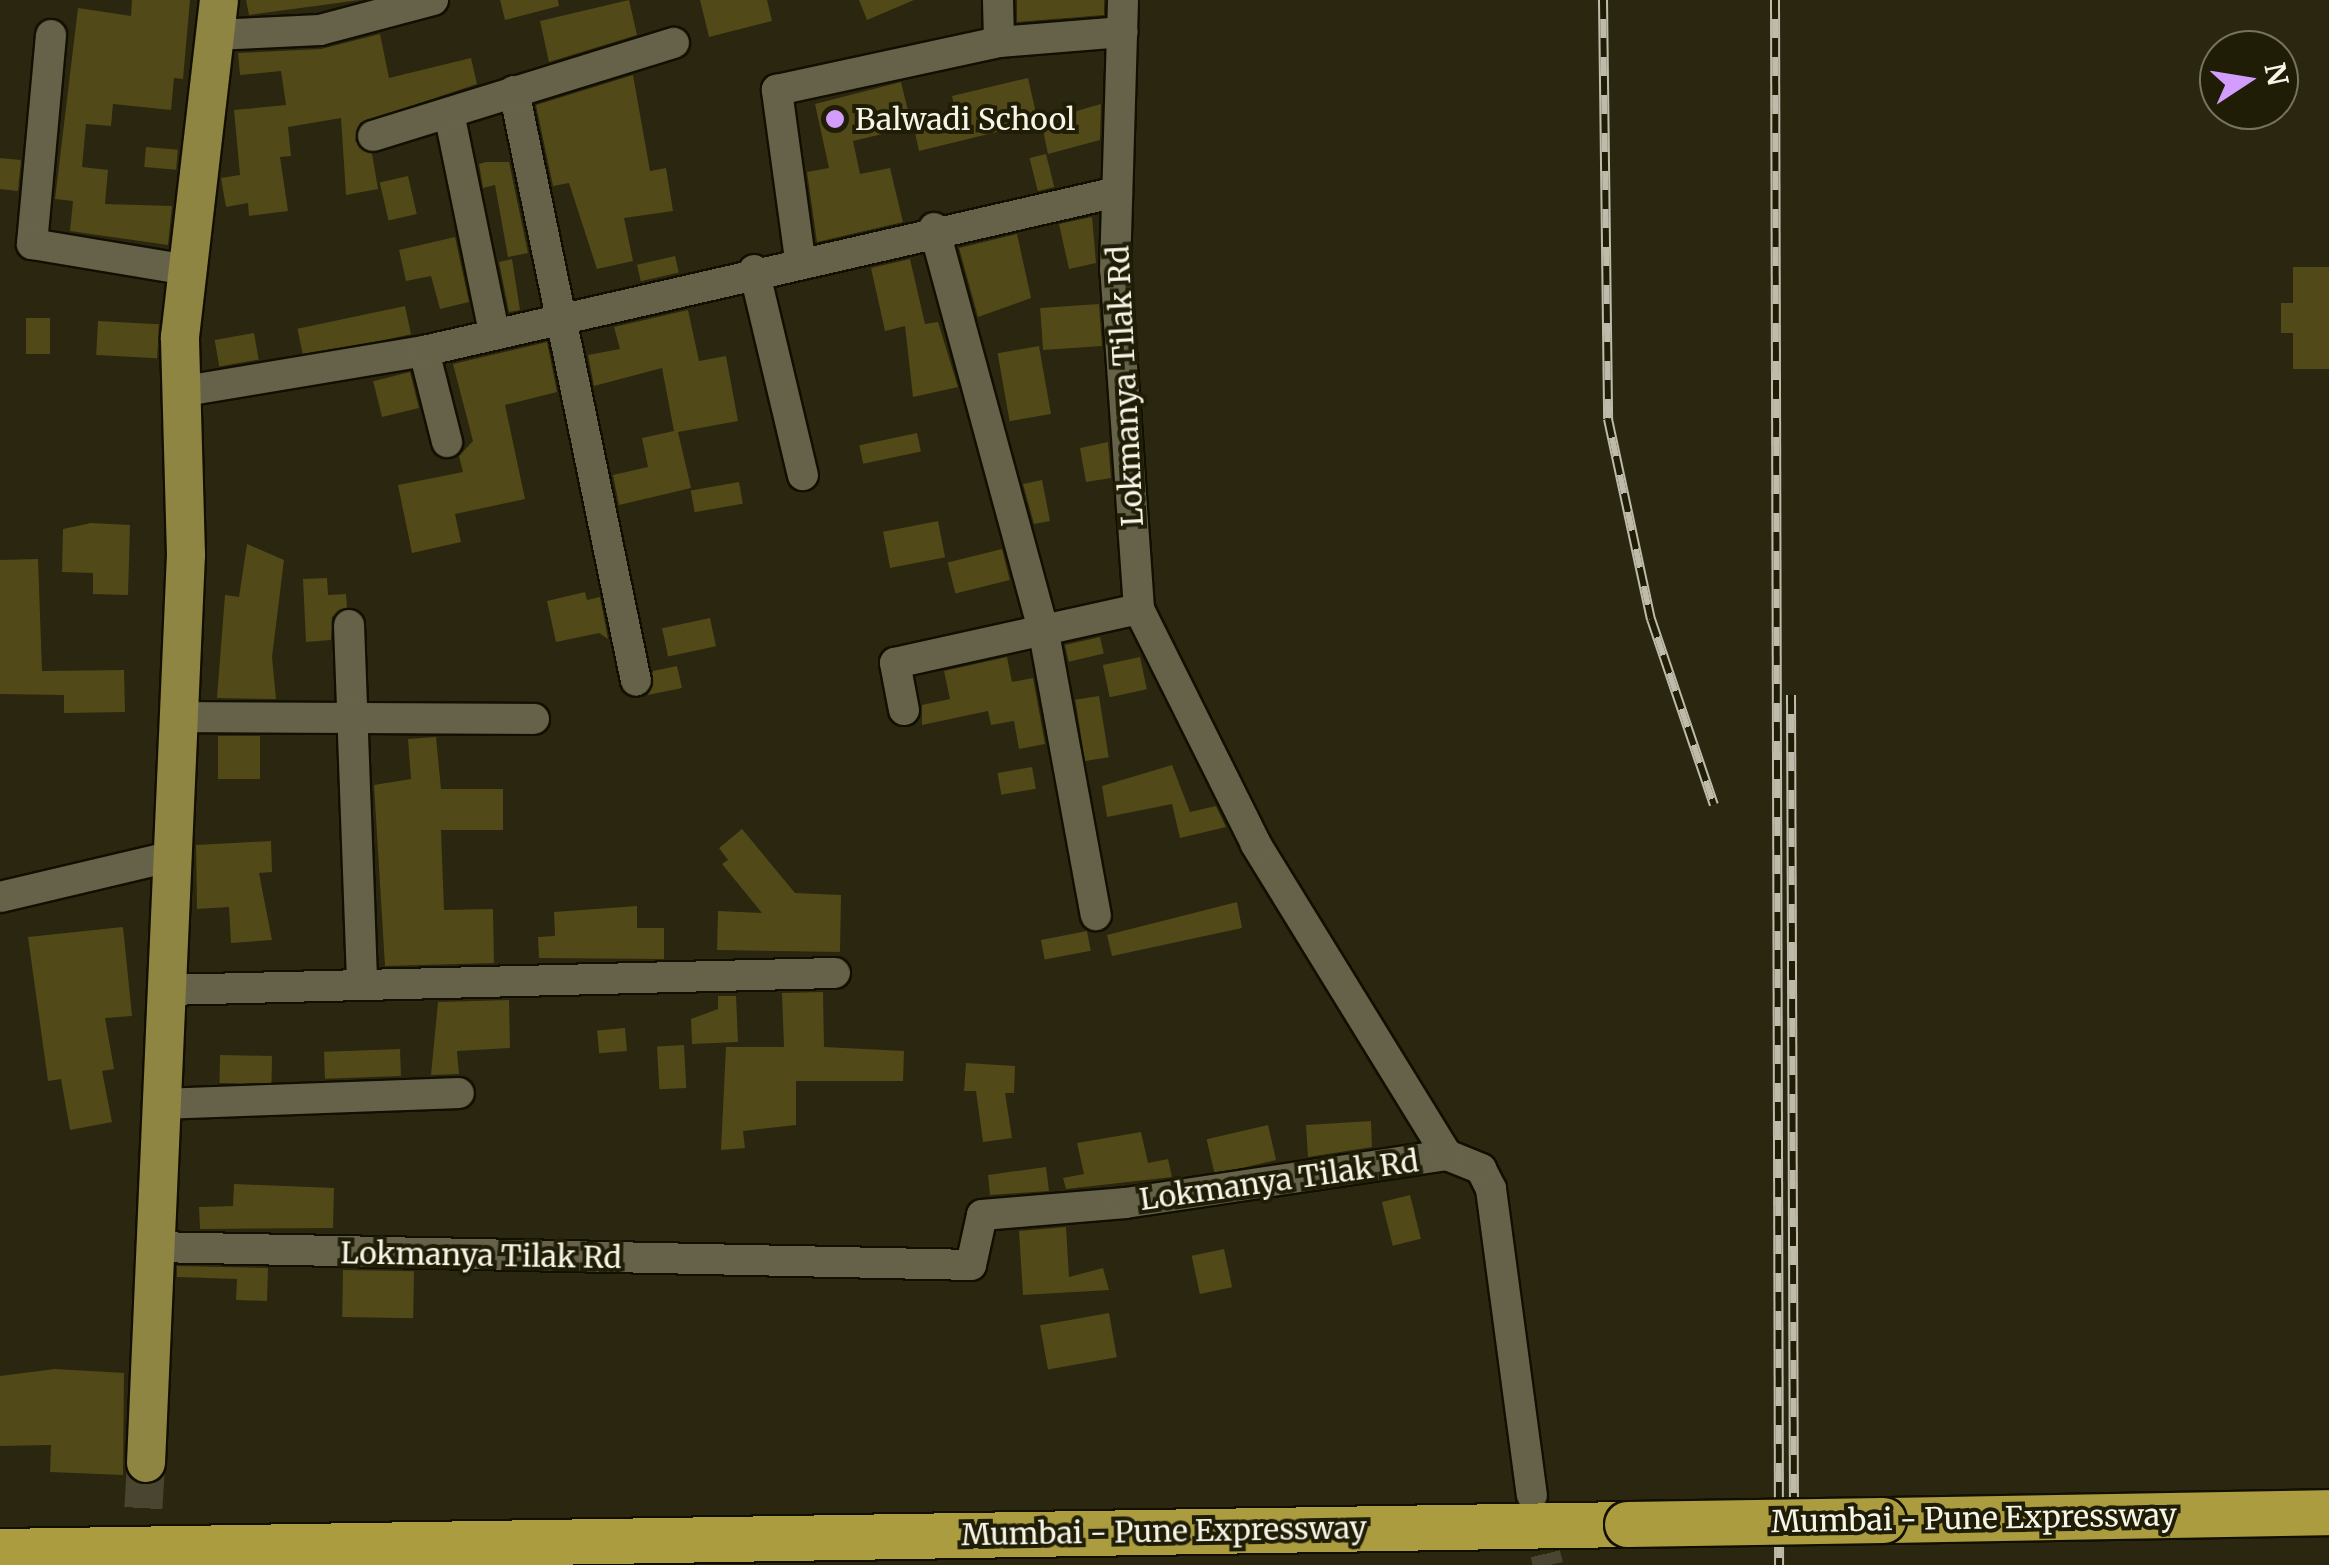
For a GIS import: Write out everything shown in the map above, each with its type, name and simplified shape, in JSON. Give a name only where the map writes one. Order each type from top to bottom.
[{"type":"highway","name":"Mumbai - Pune Expressway","points":[[0,1551],[2329,1512]]},
{"type":"main road","points":[[146,1463],[179,717],[186,391],[180,336],[217,18]]},
{"type":"street","points":[[217,18],[320,30],[433,0]]},
{"type":"street","points":[[998,0],[998,42]]},
{"type":"street","name":"Lokmanya Tilak Rd","points":[[155,1247],[971,1265],[982,1215],[1446,1155],[1256,844],[1140,609],[1115,270],[1123,0]]},
{"type":"street","points":[[800,260],[777,90],[998,42],[1123,32]]},
{"type":"street","points":[[52,34],[32,244],[188,270]]},
{"type":"street","points":[[373,136],[674,43]]},
{"type":"street","points":[[514,91],[564,315],[636,681]]},
{"type":"street","points":[[449,112],[494,333]]},
{"type":"street","points":[[186,391],[424,351],[934,228],[1117,192]]},
{"type":"street","points":[[934,228],[1044,633],[1096,915]]},
{"type":"street","points":[[754,270],[803,475]]},
{"type":"street","points":[[424,351],[446,442]]},
{"type":"street","points":[[904,710],[895,663],[1140,609]]},
{"type":"street","points":[[349,625],[362,985]]},
{"type":"street","points":[[179,717],[534,720]]},
{"type":"street","points":[[0,897],[173,856]]},
{"type":"street","points":[[167,990],[834,973]]},
{"type":"street","points":[[162,1104],[459,1093]]},
{"type":"street","points":[[1446,1155],[1481,1170],[1491,1189],[1532,1495]]},
{"type":"building","points":[[132,0],[190,0],[183,79],[174,78],[171,110],[113,104],[111,126],[86,124],[82,167],[108,170],[105,204],[172,206],[168,245],[70,231],[73,201],[55,199],[78,8],[131,16]]},
{"type":"building","points":[[246,0],[360,0],[249,15]]},
{"type":"building","points":[[500,0],[558,0],[559,6],[505,20]]},
{"type":"building","points":[[629,0],[637,35],[549,62],[540,21]]},
{"type":"building","points":[[700,0],[767,0],[772,21],[709,37]]},
{"type":"building","points":[[859,0],[914,0],[867,20]]},
{"type":"building","points":[[1017,0],[1104,0],[1104,15],[1017,22]]},
{"type":"building","points":[[380,34],[389,78],[471,58],[477,84],[360,123],[355,141],[372,154],[378,189],[346,195],[341,118],[288,127],[291,156],[280,157],[288,211],[249,216],[248,203],[226,207],[221,178],[240,175],[234,110],[286,105],[281,71],[240,75],[238,53],[321,49]]},
{"type":"building","points":[[633,75],[650,171],[666,168],[673,211],[624,218],[633,261],[597,269],[569,183],[553,186],[536,105]]},
{"type":"building","points":[[1028,78],[1038,122],[919,151],[912,119],[955,110],[952,96]]},
{"type":"building","points":[[901,82],[912,127],[853,141],[860,174],[890,168],[903,222],[817,242],[807,172],[829,168],[815,104]]},
{"type":"building","points":[[1101,104],[1100,140],[1048,154],[1041,121]]},
{"type":"building","points":[[146,147],[178,150],[176,170],[144,167]]},
{"type":"building","points":[[1046,154],[1054,187],[1038,191],[1030,158]]},
{"type":"building","points":[[0,158],[21,160],[18,191],[0,189]]},
{"type":"building","points":[[509,162],[528,253],[508,257],[495,185],[483,188],[479,164]]},
{"type":"building","points":[[408,176],[417,214],[389,221],[380,183]]},
{"type":"building","points":[[1092,217],[1096,263],[1069,269],[1059,224]]},
{"type":"building","points":[[1017,234],[1031,298],[978,317],[959,248]]},
{"type":"building","points":[[455,237],[469,302],[440,309],[431,276],[406,281],[399,250]]},
{"type":"building","points":[[675,256],[679,273],[641,281],[637,265]]},
{"type":"building","points":[[512,259],[520,310],[509,312],[499,262]]},
{"type":"building","points":[[910,259],[925,324],[938,322],[958,387],[913,397],[905,326],[885,331],[871,268]]},
{"type":"building","points":[[2293,267],[2329,267],[2329,369],[2293,369],[2293,333],[2281,333],[2281,303],[2293,303]]},
{"type":"building","points":[[1099,304],[1102,346],[1043,350],[1040,308]]},
{"type":"building","points":[[405,306],[411,334],[303,357],[297,329]]},
{"type":"building","points":[[688,310],[699,361],[726,356],[738,421],[678,432],[691,488],[619,505],[613,475],[648,467],[642,438],[674,431],[662,368],[594,386],[588,355],[620,349],[614,327]]},
{"type":"building","points":[[26,318],[50,318],[50,354],[26,354]]},
{"type":"building","points":[[98,321],[159,324],[157,358],[96,355]]},
{"type":"building","points":[[254,333],[259,360],[219,367],[215,340]]},
{"type":"building","points":[[547,342],[557,392],[505,405],[525,499],[455,514],[461,542],[412,553],[398,485],[463,472],[459,456],[473,441],[453,364]]},
{"type":"building","points":[[1039,346],[1051,414],[1010,421],[998,353]]},
{"type":"building","points":[[410,372],[419,408],[382,417],[373,381]]},
{"type":"building","points":[[917,433],[921,452],[863,464],[859,445]]},
{"type":"building","points":[[1108,442],[1111,478],[1086,482],[1080,448]]},
{"type":"building","points":[[1042,480],[1050,521],[1034,524],[1023,484]]},
{"type":"building","points":[[739,482],[743,504],[695,512],[691,491]]},
{"type":"building","points":[[938,521],[945,557],[890,568],[883,532]]},
{"type":"building","points":[[91,523],[130,525],[128,595],[93,594],[93,573],[62,572],[63,529]]},
{"type":"building","points":[[247,544],[284,560],[272,657],[276,699],[217,698],[225,595],[239,597]]},
{"type":"building","points":[[1002,549],[1010,580],[955,594],[948,563]]},
{"type":"building","points":[[38,559],[42,671],[124,670],[125,712],[64,713],[64,695],[0,694],[0,560]]},
{"type":"building","points":[[327,578],[328,595],[346,594],[347,607],[332,617],[331,640],[306,642],[303,579]]},
{"type":"building","points":[[585,592],[587,600],[600,597],[608,639],[599,633],[556,642],[547,601]]},
{"type":"building","points":[[710,618],[716,646],[668,657],[662,628]]},
{"type":"building","points":[[1100,637],[1104,654],[1069,662],[1065,645]]},
{"type":"building","points":[[1007,657],[1012,682],[1033,678],[1045,744],[1019,749],[1014,721],[991,725],[988,711],[922,725],[922,705],[950,699],[944,671]]},
{"type":"building","points":[[1140,657],[1147,689],[1110,697],[1103,665]]},
{"type":"building","points":[[677,666],[682,688],[648,695],[653,671]]},
{"type":"building","points":[[1099,696],[1109,757],[1085,761],[1075,700]]},
{"type":"building","points":[[218,736],[260,736],[260,779],[218,779]]},
{"type":"building","points":[[436,737],[441,789],[503,789],[503,830],[441,830],[444,910],[493,909],[494,963],[385,966],[374,785],[411,779],[408,739]]},
{"type":"building","points":[[1172,765],[1190,812],[1216,806],[1226,827],[1180,838],[1172,804],[1107,817],[1102,786]]},
{"type":"building","points":[[1032,767],[1036,789],[1001,795],[998,773]]},
{"type":"building","points":[[742,829],[795,893],[841,895],[840,952],[717,950],[718,911],[762,913],[722,864],[728,860],[719,848]]},
{"type":"building","points":[[271,841],[272,872],[259,873],[272,940],[231,943],[229,907],[197,909],[196,845]]},
{"type":"building","points":[[1237,902],[1242,928],[1112,956],[1107,935]]},
{"type":"building","points":[[637,906],[637,928],[664,928],[664,959],[539,958],[538,937],[555,936],[554,912]]},
{"type":"building","points":[[123,927],[132,1016],[105,1018],[114,1069],[102,1071],[112,1122],[70,1130],[61,1079],[48,1081],[28,937]]},
{"type":"building","points":[[1087,931],[1091,951],[1045,960],[1041,940]]},
{"type":"building","points":[[823,992],[824,1047],[904,1051],[903,1081],[796,1081],[796,1125],[743,1131],[745,1148],[721,1150],[726,1047],[784,1047],[782,993]]},
{"type":"building","points":[[718,996],[736,996],[738,1042],[692,1044],[691,1019],[718,1009]]},
{"type":"building","points":[[509,1000],[510,1048],[457,1051],[459,1074],[431,1075],[438,1002]]},
{"type":"building","points":[[625,1028],[627,1051],[599,1053],[597,1030]]},
{"type":"building","points":[[684,1045],[686,1088],[659,1089],[657,1046]]},
{"type":"building","points":[[400,1049],[401,1076],[325,1079],[324,1052]]},
{"type":"building","points":[[220,1055],[272,1056],[272,1084],[220,1083]]},
{"type":"building","points":[[966,1063],[1015,1066],[1014,1093],[1005,1093],[1012,1138],[983,1142],[976,1091],[964,1091]]},
{"type":"building","points":[[1371,1121],[1372,1147],[1308,1157],[1306,1125]]},
{"type":"building","points":[[1268,1125],[1276,1160],[1215,1174],[1207,1139]]},
{"type":"building","points":[[1141,1132],[1148,1163],[1168,1159],[1172,1177],[1066,1189],[1063,1178],[1084,1174],[1077,1143]]},
{"type":"building","points":[[1046,1167],[1049,1191],[990,1195],[988,1175]]},
{"type":"building","points":[[234,1184],[334,1188],[333,1228],[200,1229],[199,1207],[233,1206]]},
{"type":"building","points":[[1410,1195],[1421,1239],[1393,1246],[1382,1202]]},
{"type":"building","points":[[1066,1227],[1069,1277],[1103,1268],[1109,1290],[1023,1295],[1019,1231]]},
{"type":"building","points":[[1224,1249],[1232,1287],[1200,1294],[1192,1256]]},
{"type":"building","points":[[177,1266],[268,1268],[267,1301],[236,1300],[237,1279],[177,1277]]},
{"type":"building","points":[[343,1270],[414,1271],[413,1318],[342,1317]]},
{"type":"building","points":[[1109,1313],[1117,1357],[1048,1369],[1040,1325]]},
{"type":"building","points":[[55,1369],[124,1373],[123,1475],[50,1472],[51,1445],[0,1446],[0,1376]]},
{"type":"tunnel","points":[[140,1565],[146,1463]]},
{"type":"tunnel","points":[[1535,1510],[1548,1565]]},
{"type":"railway","points":[[1603,0],[1608,419],[1651,619],[1714,805]]},
{"type":"railway","points":[[1775,0],[1779,1565]]},
{"type":"railway","points":[[1791,695],[1794,1505]]},
{"type":"place","name":"Balwadi School","points":[[835,119]]}]
